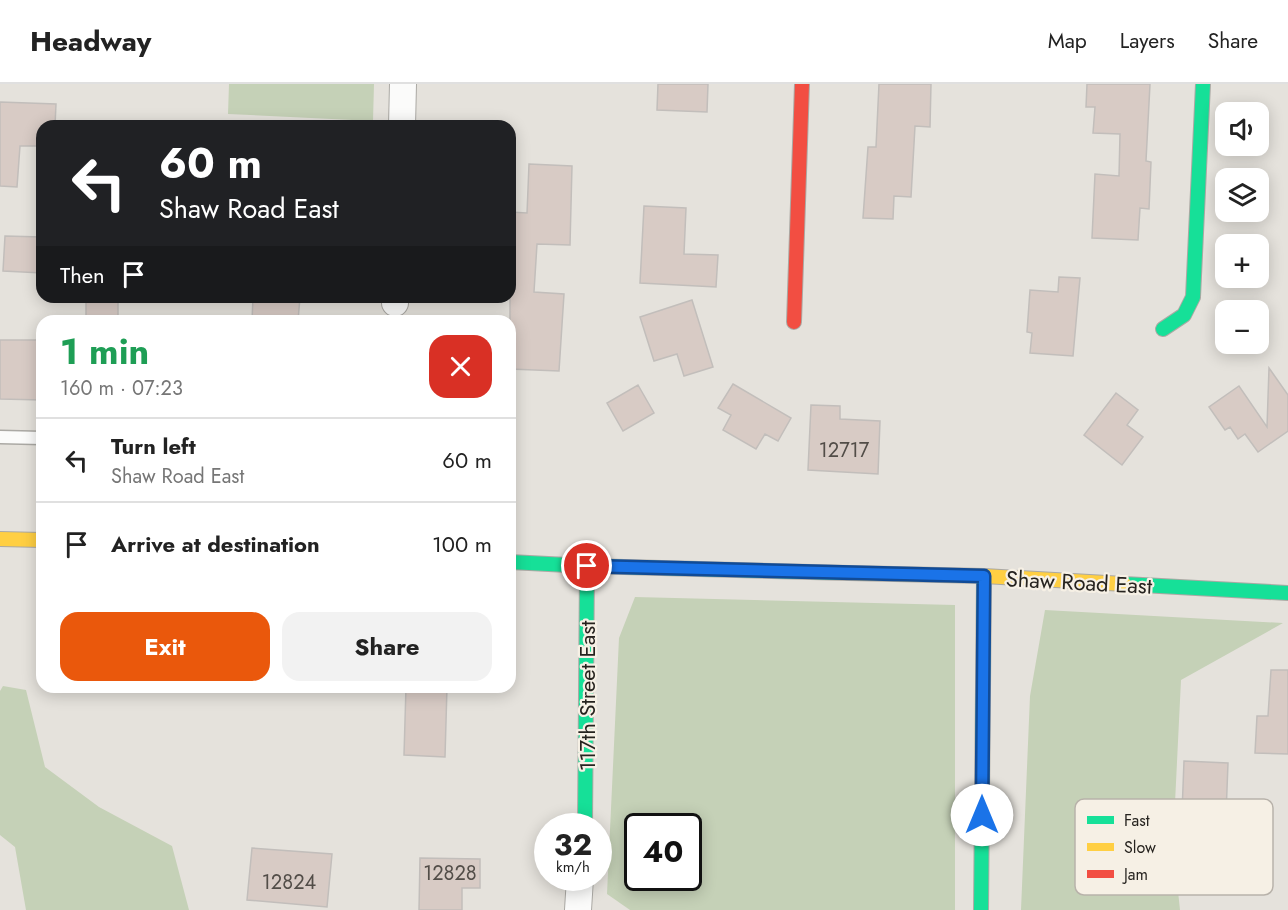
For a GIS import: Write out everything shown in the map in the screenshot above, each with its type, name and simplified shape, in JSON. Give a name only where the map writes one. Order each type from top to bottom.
[{"type":"street","points":[[402,120],[404,84]]},
{"type":"street","points":[[794,322],[802,84]]},
{"type":"street","points":[[1163,329],[1184,315],[1193,297],[1203,84]]},
{"type":"street","points":[[0,539],[36,540]]},
{"type":"street","name":"Shaw Road East","points":[[516,562],[984,576],[1288,593]]},
{"type":"street","name":"117th Street East","points":[[585,813],[587,566]]},
{"type":"street","points":[[981,910],[984,576]]},
{"type":"street","points":[[578,910],[579,891]]},
{"type":"lane","points":[[0,437],[36,438]]},
{"type":"green space","points":[[229,84],[374,84],[373,120],[228,114]]},
{"type":"green space","points":[[635,597],[955,605],[955,910],[630,910],[607,894],[607,891],[612,891],[611,813],[619,638]]},
{"type":"green space","points":[[1045,610],[1283,623],[1181,680],[1175,799],[1075,799],[1075,895],[1178,895],[1180,910],[1021,910],[1030,696]]},
{"type":"green space","points":[[3,686],[26,690],[45,767],[99,807],[172,846],[189,910],[26,910],[15,847],[0,835],[0,691]]},
{"type":"building","points":[[658,84],[708,84],[707,112],[657,110]]},
{"type":"building","points":[[879,84],[931,84],[930,127],[915,126],[911,197],[894,196],[893,219],[863,218],[868,147],[876,147]]},
{"type":"building","points":[[1087,84],[1150,84],[1146,161],[1151,162],[1149,209],[1140,208],[1138,240],[1092,238],[1095,174],[1119,176],[1120,134],[1093,133],[1095,107],[1086,107]]},
{"type":"building","points":[[0,102],[56,104],[55,120],[36,120],[36,146],[20,146],[17,187],[0,186]]},
{"type":"building","points":[[529,164],[572,166],[570,245],[537,244],[534,292],[564,294],[559,371],[516,369],[516,315],[510,315],[510,303],[516,303],[516,212],[527,213]]},
{"type":"building","points":[[644,206],[686,208],[684,254],[718,255],[716,287],[640,283]]},
{"type":"building","points":[[5,236],[36,237],[36,273],[3,271]]},
{"type":"building","points":[[1059,277],[1080,278],[1073,356],[1030,353],[1032,333],[1027,332],[1030,290],[1058,292]]},
{"type":"building","points":[[692,300],[713,367],[684,376],[677,354],[654,361],[640,317]]},
{"type":"building","points":[[86,303],[118,303],[118,315],[86,315]]},
{"type":"building","points":[[253,303],[300,303],[298,315],[252,315]]},
{"type":"building","points":[[0,340],[36,340],[36,400],[0,399]]},
{"type":"building","points":[[1269,368],[1288,395],[1288,431],[1258,452],[1245,434],[1238,439],[1230,427],[1225,430],[1209,407],[1239,386],[1267,427]]},
{"type":"building","points":[[733,384],[791,418],[778,441],[765,434],[756,449],[723,430],[731,415],[718,408]]},
{"type":"building","points":[[638,385],[654,413],[623,431],[607,403]]},
{"type":"building","points":[[1116,393],[1138,410],[1127,425],[1143,437],[1122,465],[1084,435]]},
{"type":"building","points":[[811,405],[840,406],[840,419],[880,421],[878,474],[808,470]]},
{"type":"building","points":[[1271,670],[1288,670],[1288,754],[1255,753],[1257,716],[1268,716]]},
{"type":"building","points":[[406,693],[447,693],[445,757],[404,755]]},
{"type":"building","points":[[1184,761],[1228,763],[1227,799],[1183,799]]},
{"type":"building","points":[[252,848],[332,854],[327,907],[247,900]]},
{"type":"building","points":[[420,858],[480,859],[480,888],[462,888],[462,910],[419,910]]},
{"type":"traffic: fast","points":[[1163,329],[1184,315],[1193,297],[1203,84]]},
{"type":"traffic: fast","points":[[516,562],[849,573]]},
{"type":"traffic: fast","points":[[585,813],[587,566]]},
{"type":"traffic: fast","points":[[981,910],[984,576]]},
{"type":"traffic: fast","points":[[1124,584],[1288,593]]},
{"type":"traffic: slow","points":[[0,539],[36,540]]},
{"type":"traffic: slow","points":[[849,573],[984,576],[1124,584]]},
{"type":"traffic: jam","points":[[794,322],[802,84]]},
{"type":"route","points":[[587,566],[984,576],[982,815]]}]
